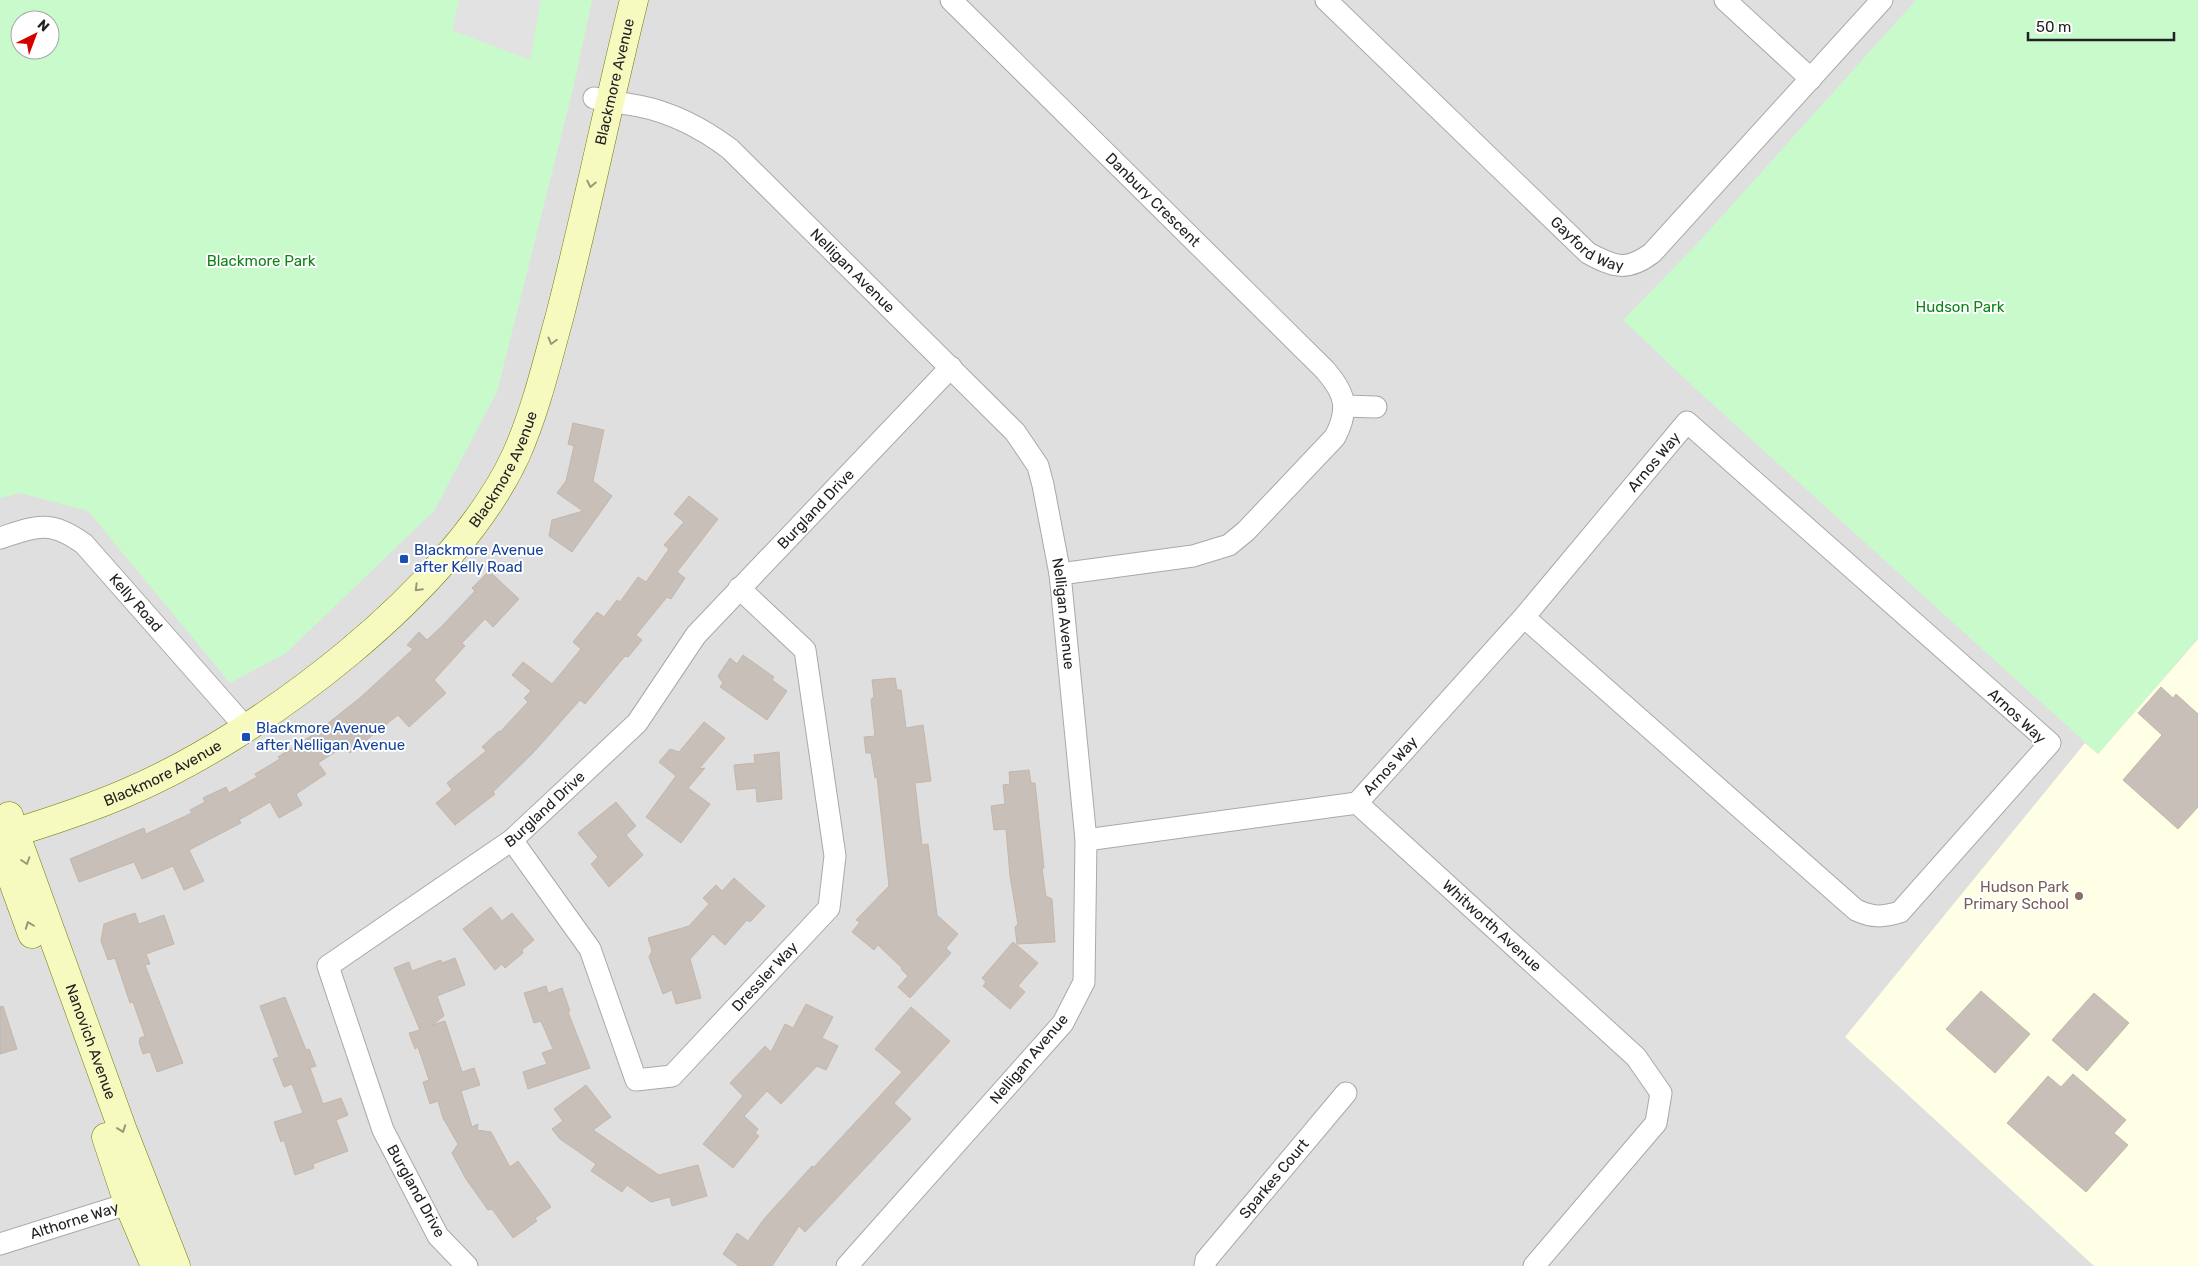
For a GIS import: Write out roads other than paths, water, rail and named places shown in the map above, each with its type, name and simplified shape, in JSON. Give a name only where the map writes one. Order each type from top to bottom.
[{"type":"street","name":"Blackmore Avenue","points":[[5,830],[57,820],[130,792],[313,680],[401,606],[442,564],[470,530],[496,491],[515,456],[529,422],[546,366],[578,247],[617,0]]},
{"type":"street","name":"Blackmore Avenue","points":[[601,100],[634,0]]},
{"type":"street","name":"Danbury Crescent","points":[[951,0],[1324,370],[1342,393],[1344,406]]},
{"type":"street","name":"Gayford Way","points":[[1326,0],[1588,253],[1606,263],[1624,267],[1638,263],[1652,252],[1882,0]]},
{"type":"street","points":[[1725,0],[1811,79]]},
{"type":"street","name":"Nelligan Avenue","points":[[601,100],[640,106],[671,115],[710,134],[730,149],[1015,432],[1038,466],[1044,485],[1060,574],[1086,840],[1084,982],[1063,1023],[856,1263]]},
{"type":"street","name":"Burgland Drive","points":[[467,1266],[438,1236],[383,1130],[328,966],[512,840],[637,723],[696,635],[951,367]]},
{"type":"street","points":[[1060,574],[1193,556],[1229,545],[1246,531],[1335,437],[1343,419],[1344,406],[1376,407]]},
{"type":"street","name":"Arnos Way","points":[[1358,803],[1524,617],[1687,422],[2050,743],[1900,912],[1879,918],[1866,915],[1856,910],[1524,617]]},
{"type":"street","name":"Kelly Road","points":[[0,538],[32,527],[51,527],[68,532],[84,544],[242,722]]},
{"type":"street","name":"Dressler Way","points":[[512,840],[590,949],[636,1080],[672,1076],[829,908],[834,856],[805,650],[739,588]]},
{"type":"street","points":[[1086,840],[1358,803]]},
{"type":"street","name":"Whitworth Avenue","points":[[1358,803],[1636,1057],[1661,1093],[1656,1123],[1534,1266]]},
{"type":"street","name":"Nanovich Avenue","points":[[5,830],[43,912],[138,1200],[155,1266]]},
{"type":"street","name":"Sparkes Court","points":[[1205,1266],[1206,1260],[1346,1093]]},
{"type":"street","name":"Nanovich Avenue","points":[[138,1200],[176,1266]]},
{"type":"street","name":"Althorne Way","points":[[0,1244],[138,1200]]},
{"type":"place","name":"Blackmore Avenue after Kelly Road","points":[[404,559]]},
{"type":"place","name":"Blackmore Avenue after Nelligan Avenue","points":[[246,737]]},
{"type":"place","name":"Hudson Park Primary School","points":[[2079,896]]},
{"type":"park label","name":"Blackmore Park","points":[[261,261]]},
{"type":"park label","name":"Hudson Park","points":[[1960,307]]}]
